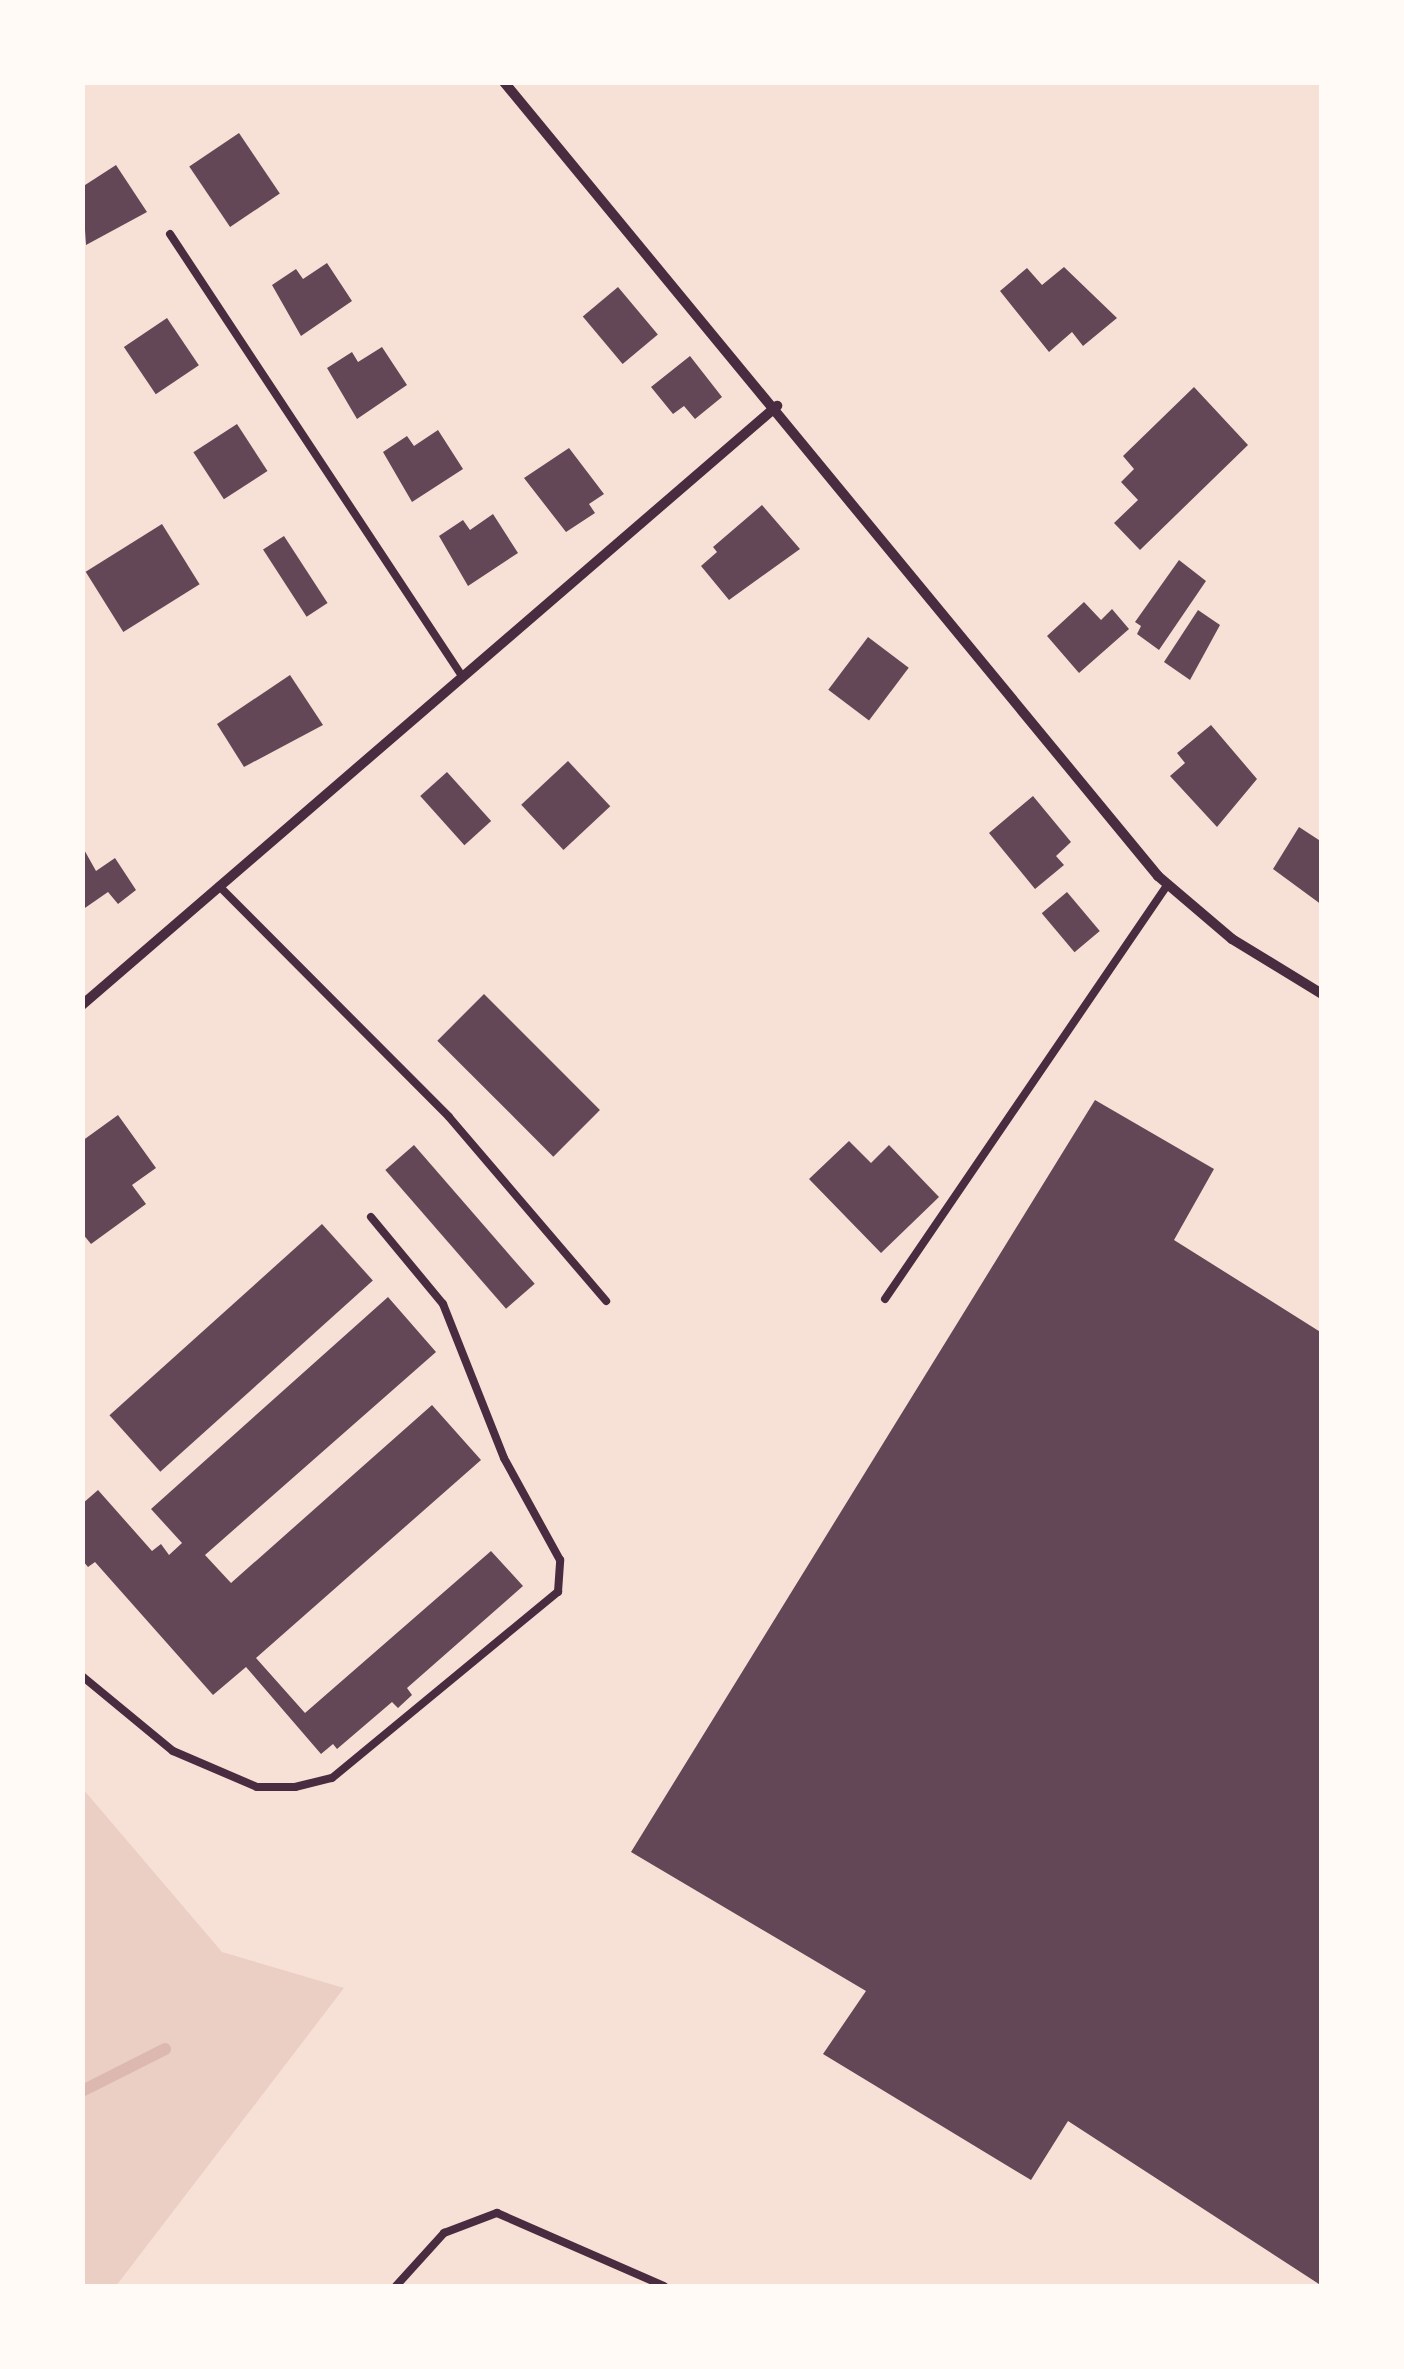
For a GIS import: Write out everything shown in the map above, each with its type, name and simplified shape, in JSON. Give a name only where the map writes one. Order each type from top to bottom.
[{"type":"street","points":[[504,82],[777,406],[1168,884],[1232,939],[1322,994]]},
{"type":"street","points":[[82,1005],[460,673],[777,406]]},
{"type":"lane","points":[[170,234],[460,673]]},
{"type":"lane","points":[[884,1299],[1168,884]]},
{"type":"lane","points":[[219,886],[449,1117],[606,1301]]},
{"type":"lane","points":[[82,1676],[172,1751],[258,1786],[295,1786],[332,1778],[558,1592],[560,1560],[504,1458],[443,1304],[371,1217]]},
{"type":"lane","points":[[396,2286],[444,2234],[498,2213],[664,2286]]},
{"type":"shaded area","points":[[83,1789],[222,1952],[344,1988],[116,2286],[83,2286]]},
{"type":"building","points":[[239,133],[280,194],[230,227],[189,167]]},
{"type":"building","points":[[116,165],[147,212],[86,245],[82,187]]},
{"type":"building","points":[[327,263],[352,301],[301,336],[272,285],[296,269],[303,279]]},
{"type":"building","points":[[1064,267],[1117,318],[1083,346],[1072,332],[1049,352],[1000,291],[1027,268],[1042,285]]},
{"type":"building","points":[[618,287],[658,334],[623,364],[583,317]]},
{"type":"building","points":[[167,318],[199,365],[156,394],[124,347]]},
{"type":"building","points":[[382,347],[407,385],[357,419],[327,368],[352,352],[358,362]]},
{"type":"building","points":[[690,356],[722,397],[695,419],[684,406],[673,414],[651,387]]},
{"type":"building","points":[[1194,387],[1248,445],[1140,550],[1114,523],[1138,500],[1121,482],[1134,469],[1123,456]]},
{"type":"building","points":[[237,424],[267,471],[224,499],[193,452]]},
{"type":"building","points":[[438,430],[463,469],[412,502],[383,452],[407,436],[414,446]]},
{"type":"building","points":[[569,448],[604,494],[589,504],[595,513],[566,532],[524,478]]},
{"type":"building","points":[[762,505],[800,549],[729,600],[701,566],[717,552],[713,547]]},
{"type":"building","points":[[493,514],[518,553],[468,586],[439,536],[463,520],[470,530]]},
{"type":"building","points":[[162,524],[200,584],[123,632],[86,572]]},
{"type":"building","points":[[284,536],[328,603],[307,617],[263,550]]},
{"type":"building","points":[[1179,560],[1206,581],[1159,650],[1137,634],[1141,626],[1135,622]]},
{"type":"building","points":[[1084,602],[1101,620],[1112,609],[1129,629],[1079,673],[1047,636]]},
{"type":"building","points":[[1198,610],[1220,625],[1190,680],[1164,662]]},
{"type":"building","points":[[868,637],[909,668],[869,720],[828,690]]},
{"type":"building","points":[[290,675],[323,725],[244,767],[217,724]]},
{"type":"building","points":[[1211,725],[1257,779],[1217,827],[1170,776],[1185,763],[1177,753]]},
{"type":"building","points":[[568,761],[610,806],[563,850],[521,805]]},
{"type":"building","points":[[447,772],[491,821],[464,845],[420,796]]},
{"type":"building","points":[[1033,796],[1071,842],[1056,856],[1064,865],[1035,889],[989,833]]},
{"type":"building","points":[[1299,827],[1322,842],[1322,905],[1273,869]]},
{"type":"building","points":[[82,846],[96,871],[115,858],[136,890],[118,904],[108,892],[82,910]]},
{"type":"building","points":[[1067,892],[1100,931],[1075,952],[1042,913]]},
{"type":"building","points":[[484,994],[600,1110],[553,1157],[437,1041]]},
{"type":"building","points":[[1095,1100],[1214,1169],[1174,1240],[1322,1333],[1322,2286],[1068,2121],[1031,2180],[823,2054],[866,1991],[631,1852]]},
{"type":"building","points":[[118,1115],[156,1168],[132,1185],[146,1204],[91,1244],[82,1233],[82,1141]]},
{"type":"building","points":[[849,1141],[871,1163],[889,1145],[939,1197],[881,1253],[809,1179]]},
{"type":"building","points":[[414,1145],[535,1284],[506,1309],[385,1170]]},
{"type":"building","points":[[322,1224],[373,1280],[160,1472],[109,1415]]},
{"type":"building","points":[[388,1297],[436,1352],[205,1555],[231,1583],[432,1405],[481,1460],[256,1658],[305,1713],[491,1551],[523,1586],[407,1688],[412,1695],[398,1708],[392,1702],[337,1749],[333,1744],[321,1754],[246,1667],[213,1695],[95,1562],[88,1567],[82,1560],[82,1504],[98,1490],[152,1551],[161,1544],[169,1555],[182,1543],[151,1509]]},
{"type":"waterway","points":[[82,2091],[165,2049]]}]
